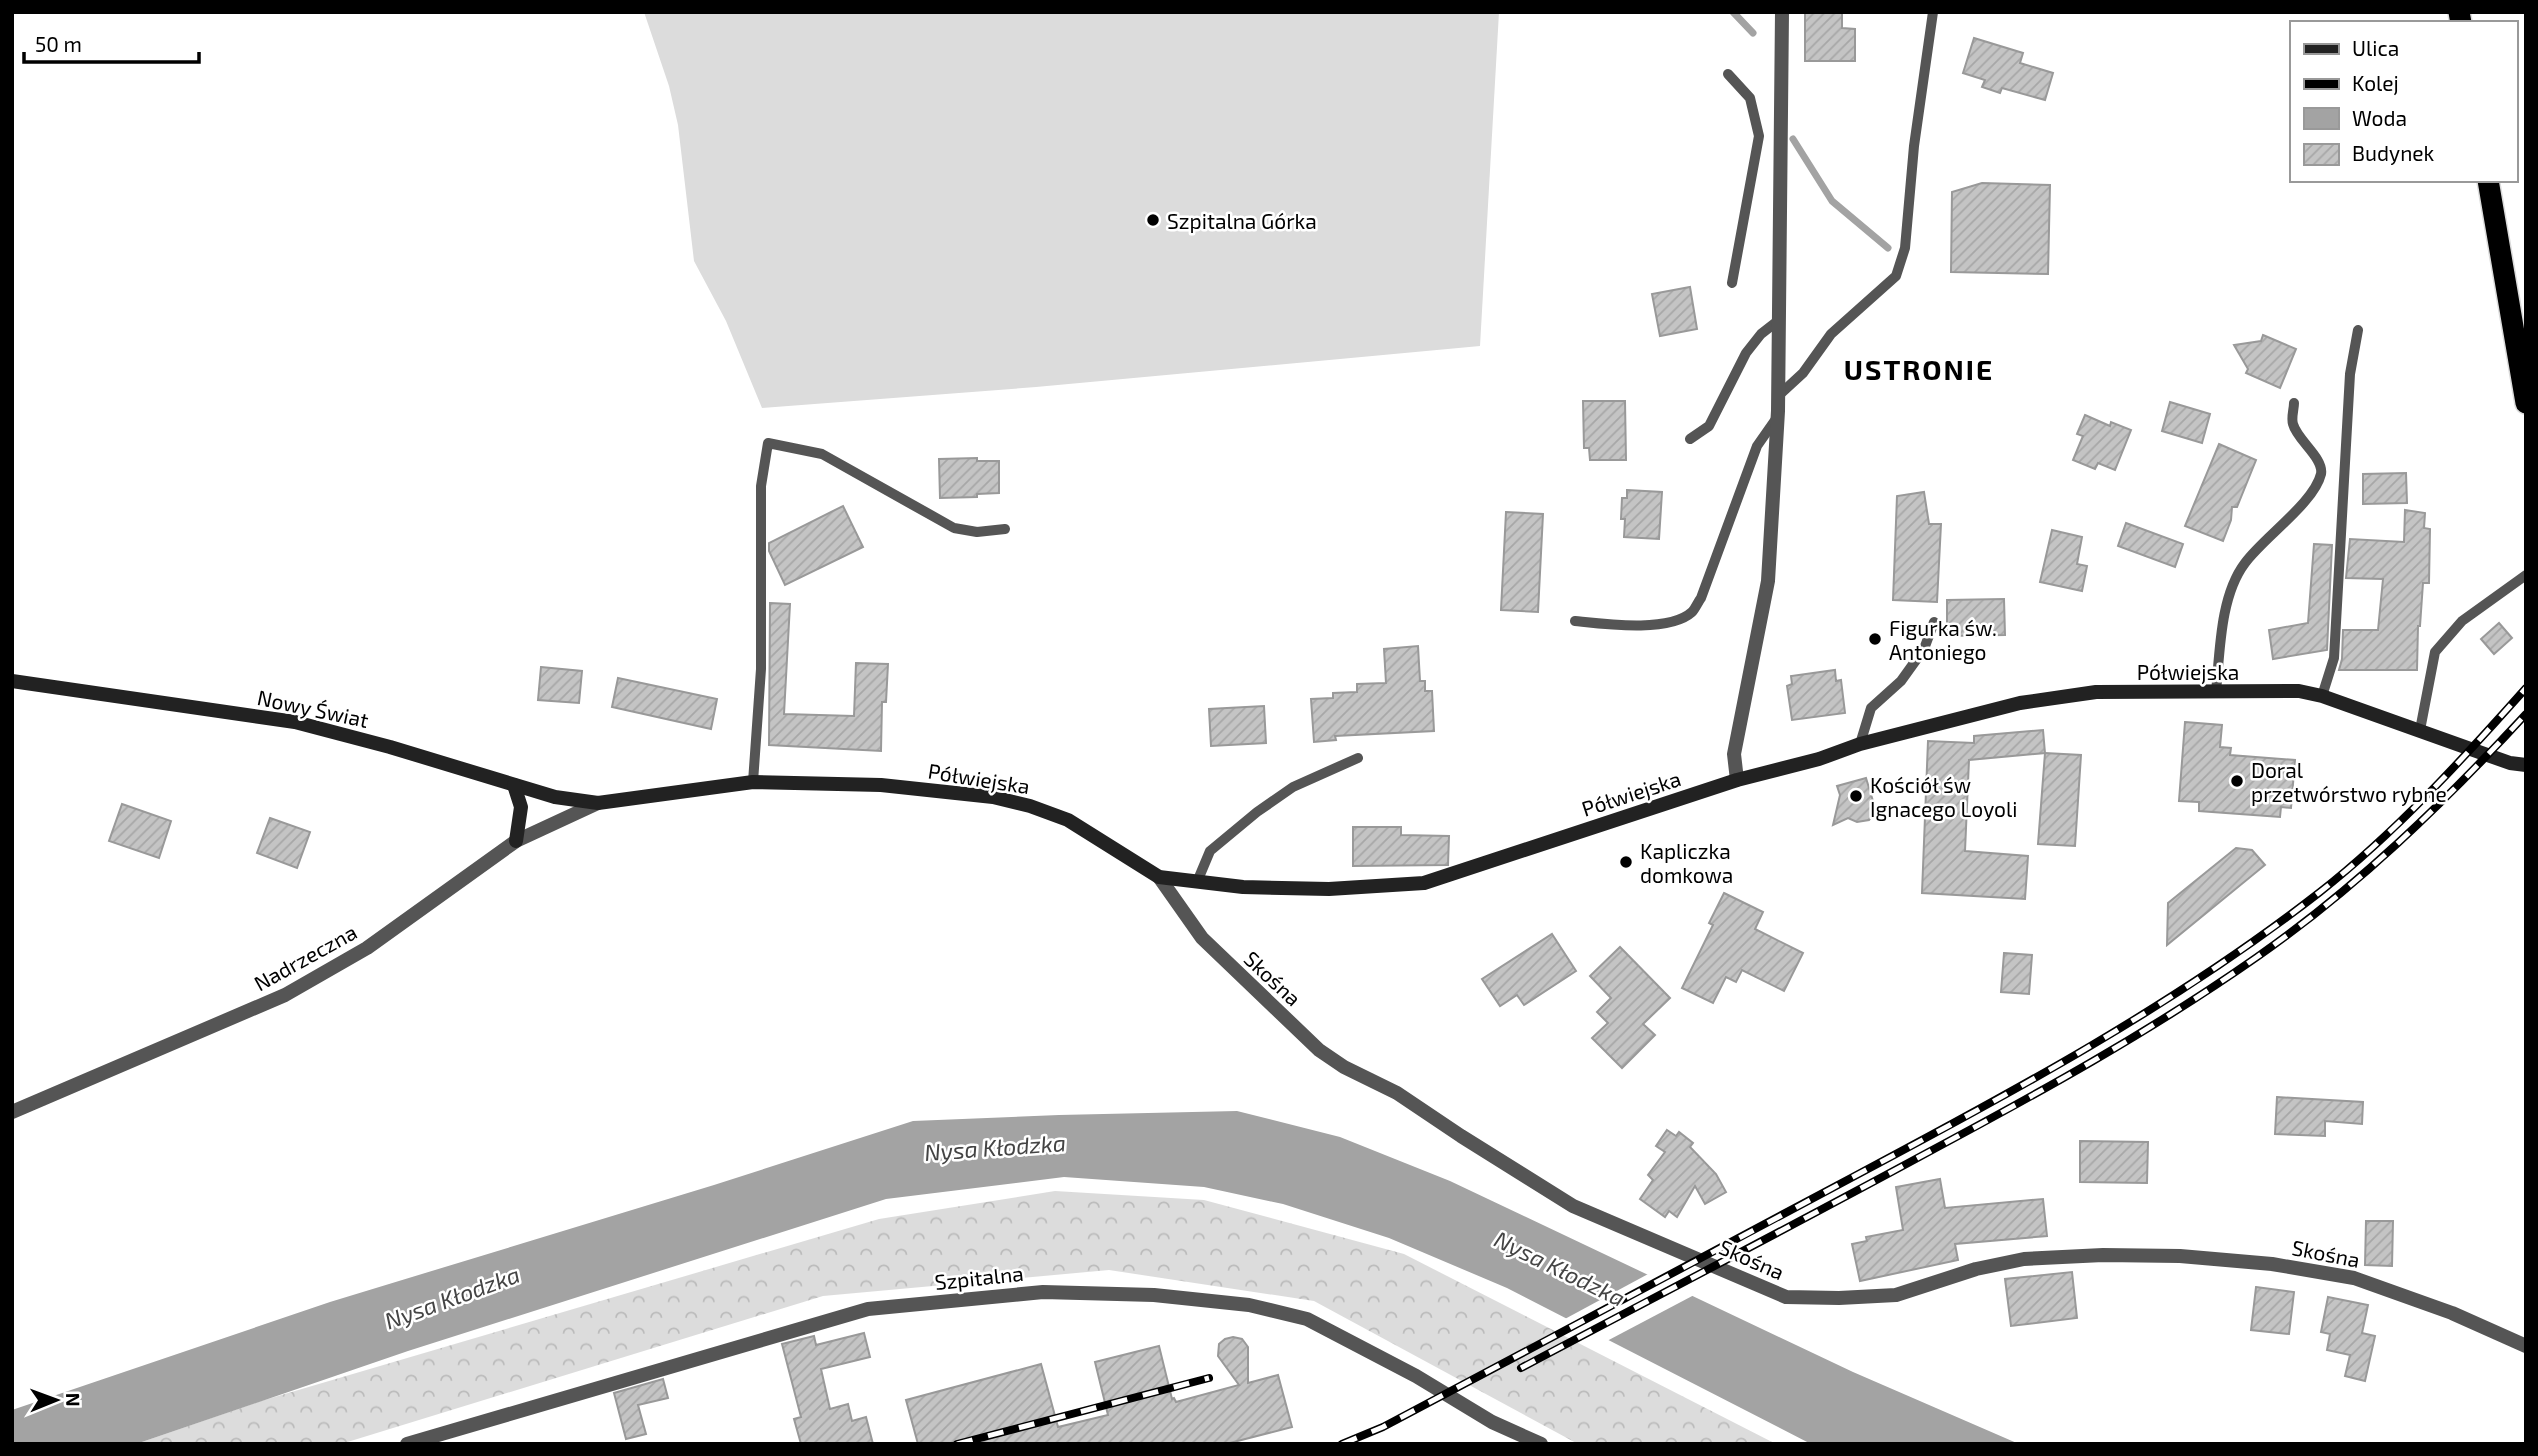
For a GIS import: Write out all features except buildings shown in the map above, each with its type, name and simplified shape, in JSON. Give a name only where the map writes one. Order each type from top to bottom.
[{"type":"highway","points":[[2488,182],[2526,403]]},
{"type":"street","points":[[1737,780],[1734,754],[1768,581],[1778,416],[1782,12]]},
{"type":"street","name":"Nowy Świat","points":[[12,681],[295,722],[390,747],[555,797],[598,803]]},
{"type":"street","name":"Półwiejska","points":[[598,803],[753,782],[881,785],[1006,800],[1030,806],[1068,820],[1159,877],[1243,887],[1329,889],[1424,883],[1737,780],[1819,759],[1860,744],[2020,703],[2096,692],[2299,691],[2322,696],[2510,763],[2526,765]]},
{"type":"street","points":[[514,785],[521,807],[516,841]]},
{"type":"street","name":"Nadrzeczna","points":[[12,1112],[285,995],[368,948],[516,841],[598,803]]},
{"type":"street","name":"Skośna","points":[[1159,877],[1211,948],[1319,1050],[1344,1067],[1398,1093],[1573,1206],[1786,1297],[1896,1295],[1976,1269],[2024,1259],[2103,1255],[2180,1256],[2272,1264],[2354,1278],[2452,1313],[2526,1346]]},
{"type":"street","name":"Szpitalna","points":[[407,1444],[868,1309],[1043,1292],[1154,1294],[1249,1305],[1307,1319],[1416,1376],[1492,1422],[1541,1444]]},
{"type":"lane","points":[[1778,396],[1802,373],[1831,334],[1896,276],[1905,248],[1914,146],[1933,12]]},
{"type":"lane","points":[[1728,74],[1750,98],[1759,136],[1732,283]]},
{"type":"lane","points":[[1759,136],[1781,136]]},
{"type":"lane","points":[[1690,439],[1709,426],[1746,353],[1761,334],[1779,320]]},
{"type":"lane","points":[[2322,696],[2334,658],[2350,374],[2358,330]]},
{"type":"lane","points":[[2216,692],[2224,610],[2243,565],[2271,533],[2305,502],[2321,475],[2320,464],[2292,423],[2294,403]]},
{"type":"lane","points":[[1575,621],[1654,625],[1673,621],[1692,612],[1701,598],[1757,446],[1778,416]]},
{"type":"lane","points":[[753,782],[761,669],[761,486],[768,443],[822,454],[954,528],[977,532],[1005,529]]},
{"type":"lane","points":[[2420,730],[2435,652],[2462,621],[2526,575]]},
{"type":"lane","points":[[1860,744],[1871,708],[1900,681],[1924,649],[1934,622]]},
{"type":"lane","points":[[1197,881],[1210,852],[1257,812],[1293,788],[1358,758]]},
{"type":"green space","points":[[644,12],[1499,12],[1480,346],[1036,387],[762,408],[726,321],[694,261],[678,125],[669,86]]},
{"type":"green space","points":[[1055,1191],[1204,1200],[1404,1254],[1776,1444],[1578,1444],[1314,1301],[1109,1270],[823,1296],[341,1444],[136,1444],[261,1401],[879,1219]]},
{"type":"water","name":"Nysa Kłodzka","points":[[1237,1111],[1340,1137],[1450,1181],[1853,1372],[2019,1444],[1811,1444],[1507,1288],[1389,1238],[1283,1204],[1204,1187],[1064,1177],[886,1199],[408,1351],[136,1444],[12,1444],[12,1410],[330,1302],[714,1185],[913,1121]]},
{"type":"pier","points":[[1650,1273],[1696,1294],[1605,1342],[1563,1320]]},
{"type":"waterway","points":[[1733,12],[1753,33]]},
{"type":"waterway","points":[[1793,139],[1832,201],[1888,248]]},
{"type":"railway","points":[[1342,1444],[1383,1427],[1912,1146],[2032,1080],[2151,1009],[2265,933],[2348,869],[2428,795],[2526,688]]},
{"type":"railway","points":[[1521,1368],[2008,1109],[2134,1037],[2217,985],[2294,930],[2364,873],[2431,812],[2526,714]]},
{"type":"railway","points":[[957,1444],[1209,1378]]},
{"type":"place","name":"Szpitalna Górka","points":[[1153,220]]},
{"type":"place","name":"Figurka św. Antoniego","points":[[1875,639]]},
{"type":"place","name":"Doral przetwórstwo rybne","points":[[2237,781]]},
{"type":"place","name":"Kościół św Ignacego Loyoli","points":[[1856,796]]},
{"type":"place","name":"Kapliczka domkowa","points":[[1626,862]]},
{"type":"district","name":"USTRONIE","points":[[1919,369]]}]
